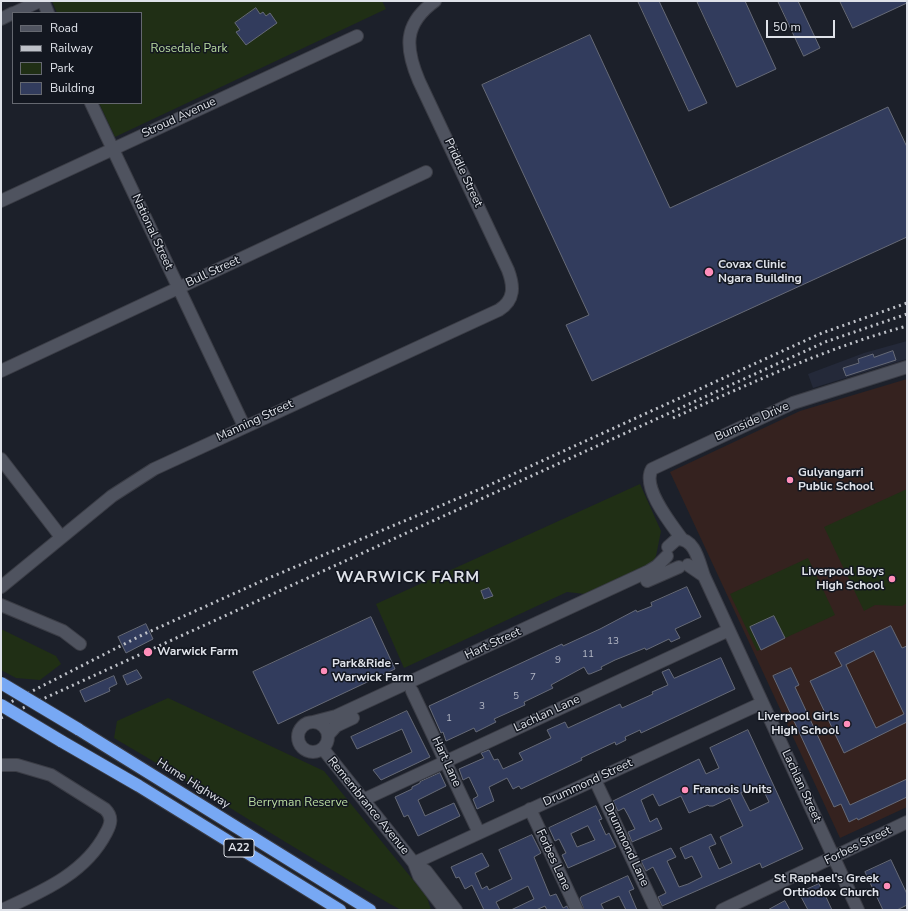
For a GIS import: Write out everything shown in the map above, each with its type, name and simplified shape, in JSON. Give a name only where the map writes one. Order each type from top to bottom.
[{"type":"highway","name":"Hume Highway","points":[[1,683],[370,910]]},
{"type":"highway","name":"A22","points":[[1,705],[139,786],[340,910]]},
{"type":"street","points":[[15,12],[40,1]]},
{"type":"street","points":[[43,1],[48,12]]},
{"type":"street","name":"Priddle Street","points":[[435,1],[420,13],[411,28],[409,42],[413,67],[512,279]]},
{"type":"street","points":[[1,19],[12,14]]},
{"type":"street","name":"Stroud Avenue","points":[[1,201],[357,36]]},
{"type":"street","name":"National Street","points":[[91,104],[244,426]]},
{"type":"street","name":"Bull Street","points":[[1,371],[426,172]]},
{"type":"street","name":"Manning Street","points":[[1,587],[131,482],[176,458],[244,426],[499,310],[505,306],[512,294],[512,279]]},
{"type":"street","name":"Burnside Drive","points":[[682,539],[666,518],[648,478],[652,469],[657,465],[793,403],[907,367]]},
{"type":"street","points":[[1,459],[61,537]]},
{"type":"street","name":"Burnside Drive","points":[[666,518],[667,551]]},
{"type":"street","points":[[682,539],[689,542],[694,550],[704,576],[683,566],[671,563],[667,551],[674,541],[682,539]]},
{"type":"street","points":[[683,566],[693,558],[694,550]]},
{"type":"street","name":"Hart Street","points":[[313,722],[336,716],[649,572],[657,566],[667,551]]},
{"type":"street","name":"Hart Street","points":[[328,735],[340,724],[683,566]]},
{"type":"street","name":"Lachlan Street","points":[[704,576],[858,910]]},
{"type":"street","points":[[1,605],[64,631],[80,644]]},
{"type":"street","name":"Lachlan Lane","points":[[365,799],[729,630]]},
{"type":"street","name":"Hart Lane","points":[[412,690],[479,833]]},
{"type":"street","name":"Drummond Street","points":[[414,863],[762,702]]},
{"type":"street","points":[[313,722],[322,724],[328,735],[327,743],[323,749],[313,752],[304,749],[298,741],[299,731],[302,727],[313,722]]},
{"type":"street","name":"Remembrance Avenue","points":[[323,749],[365,799],[414,863],[419,876],[445,910]]},
{"type":"street","points":[[1,765],[17,766],[50,775],[105,809],[111,817],[110,825],[98,847],[67,877],[46,890],[2,910]]},
{"type":"street","name":"Drummond Lane","points":[[595,780],[656,910]]},
{"type":"street","name":"Forbes Lane","points":[[530,809],[577,910]]},
{"type":"street","name":"Forbes Street","points":[[722,910],[907,822]]},
{"type":"street","name":"Remembrance Avenue","points":[[414,863],[426,871],[456,910]]},
{"type":"street","name":"Remembrance Avenue","points":[[431,891],[441,910]]},
{"type":"shaded area","points":[[907,341],[907,359],[813,388],[808,374],[864,353]]},
{"type":"shaded area","points":[[907,379],[907,807],[840,838],[670,472],[800,411]]},
{"type":"green space","name":"Rosedale Park","points":[[52,1],[382,1],[386,9],[115,137],[99,104],[142,104],[142,12],[57,12]]},
{"type":"green space","points":[[640,484],[661,531],[656,556],[652,563],[585,594],[567,592],[404,668],[376,604]]},
{"type":"green space","name":"Liverpool Boys High School","points":[[907,489],[907,603],[902,606],[875,605],[864,611],[824,527]]},
{"type":"green space","points":[[808,558],[835,615],[757,651],[730,594]]},
{"type":"green space","points":[[1,629],[56,656],[61,664],[40,680],[16,678],[1,670]]},
{"type":"green space","name":"Berryman Reserve","points":[[168,698],[324,771],[427,897],[431,910],[401,910],[355,884],[114,738],[117,721]]},
{"type":"building","points":[[638,1],[659,1],[707,103],[689,111]]},
{"type":"building","points":[[697,1],[745,1],[776,69],[737,87]]},
{"type":"building","points":[[778,1],[798,1],[820,48],[804,56]]},
{"type":"building","points":[[840,1],[907,1],[907,3],[853,28]]},
{"type":"building","points":[[256,8],[260,14],[263,12],[266,16],[270,13],[277,23],[246,45],[236,32],[240,30],[235,23]]},
{"type":"building","points":[[590,35],[670,208],[888,107],[907,147],[907,237],[592,381],[566,325],[589,315],[482,85]]},
{"type":"building","points":[[893,351],[896,360],[846,376],[843,368],[859,363],[858,359],[873,354],[874,357]]},
{"type":"building","points":[[687,587],[701,617],[675,629],[680,638],[671,642],[669,639],[646,650],[645,648],[615,660],[601,667],[602,669],[590,674],[588,674],[584,667],[551,685],[553,688],[524,702],[525,705],[494,719],[496,722],[476,732],[474,728],[446,741],[443,732],[441,733],[429,706],[562,644],[563,646],[600,629],[636,610],[637,612],[652,606],[651,603]]},
{"type":"building","points":[[489,588],[493,596],[484,599],[481,591]]},
{"type":"building","points":[[774,616],[785,638],[761,650],[750,627]]},
{"type":"building","name":"Park&Ride - Warwick Farm","points":[[371,617],[395,669],[278,724],[253,672]]},
{"type":"building","points":[[146,624],[153,639],[126,653],[118,637]]},
{"type":"building","points":[[891,626],[902,648],[907,646],[907,722],[844,753],[810,681],[842,666],[835,653]],"holes":[[[874,651],[904,714],[876,728],[846,665]]]},
{"type":"building","points":[[721,658],[735,689],[641,733],[640,730],[625,737],[626,740],[616,745],[615,742],[581,758],[582,760],[521,789],[519,786],[513,789],[507,778],[489,787],[494,801],[477,809],[473,799],[478,796],[469,777],[463,780],[459,769],[484,758],[481,753],[489,750],[494,760],[498,759],[503,769],[523,760],[519,753],[551,738],[547,730],[565,722],[568,728],[620,704],[622,708],[653,694],[652,692],[668,685],[662,672],[669,669],[674,678]]},
{"type":"building","points":[[791,668],[799,685],[795,687],[850,805],[907,779],[907,797],[858,820],[857,818],[849,822],[841,804],[834,807],[773,676]]},
{"type":"building","points":[[137,670],[142,678],[127,685],[123,676]]},
{"type":"building","points":[[114,676],[117,684],[109,688],[110,691],[85,702],[80,691]]},
{"type":"building","points":[[407,711],[430,757],[381,780],[373,770],[412,752],[402,729],[357,749],[351,737]]},
{"type":"building","points":[[748,730],[803,849],[762,868],[760,863],[662,906],[658,897],[666,893],[653,867],[646,871],[641,861],[671,848],[676,857],[667,861],[679,887],[688,884],[702,877],[692,856],[685,859],[680,848],[711,834],[716,844],[709,847],[719,869],[732,863],[720,837],[743,826],[730,798],[713,806],[708,805],[689,813],[681,796],[659,806],[653,794],[641,800],[650,822],[657,818],[662,829],[632,842],[628,832],[635,829],[624,808],[618,811],[613,801],[699,759],[706,774],[719,768],[710,748]],"holes":[[[761,785],[769,802],[750,811],[741,793]]]},
{"type":"building","points":[[440,773],[446,786],[418,800],[425,816],[454,803],[460,816],[418,836],[408,815],[404,817],[395,797],[412,789],[412,787],[420,782]]},
{"type":"building","points":[[596,806],[602,819],[599,820],[606,835],[609,833],[616,847],[568,868],[562,855],[566,853],[559,839],[555,841],[549,828]],"holes":[[[588,826],[595,840],[577,847],[571,834]]]},
{"type":"building","points":[[532,835],[541,853],[534,857],[550,896],[556,894],[563,908],[567,906],[569,910],[547,910],[545,906],[536,910],[511,910],[534,899],[528,886],[496,902],[500,910],[484,910],[472,885],[465,889],[459,877],[456,878],[451,867],[482,853],[489,866],[475,873],[482,889],[487,886],[489,890],[512,879],[499,850]]},
{"type":"building","name":"St Raphael’s Greek Orthodox Church","points":[[891,860],[907,894],[907,905],[897,910],[883,910],[865,872]]},
{"type":"building","points":[[628,876],[634,889],[629,891],[637,910],[626,910],[619,896],[601,904],[604,910],[584,910],[580,899],[581,897]]},
{"type":"building","points":[[819,884],[832,910],[808,910],[799,893]]},
{"type":"building","points":[[785,901],[790,910],[768,910]]},
{"type":"railway","points":[[1,707],[142,635],[264,580],[485,487],[822,333],[907,303]]},
{"type":"railway","points":[[1,718],[825,342],[907,314]]},
{"type":"railway","points":[[673,418],[817,356],[907,326]]},
{"type":"place","name":"Covax Clinic Ngara Building","points":[[709,272]]},
{"type":"place","name":"Gulyangarri Public School","points":[[790,480]]},
{"type":"place","name":"Liverpool Boys High School","points":[[892,579]]},
{"type":"place","name":"Warwick Farm","points":[[148,652]]},
{"type":"place","name":"Park&Ride - Warwick Farm","points":[[324,671]]},
{"type":"place","name":"Liverpool Girls High School","points":[[847,724]]},
{"type":"place","name":"Francois Units","points":[[685,790]]},
{"type":"place","name":"St Raphael’s Greek Orthodox Church","points":[[887,886]]},
{"type":"district","name":"WARWICK FARM","points":[[408,578]]}]
